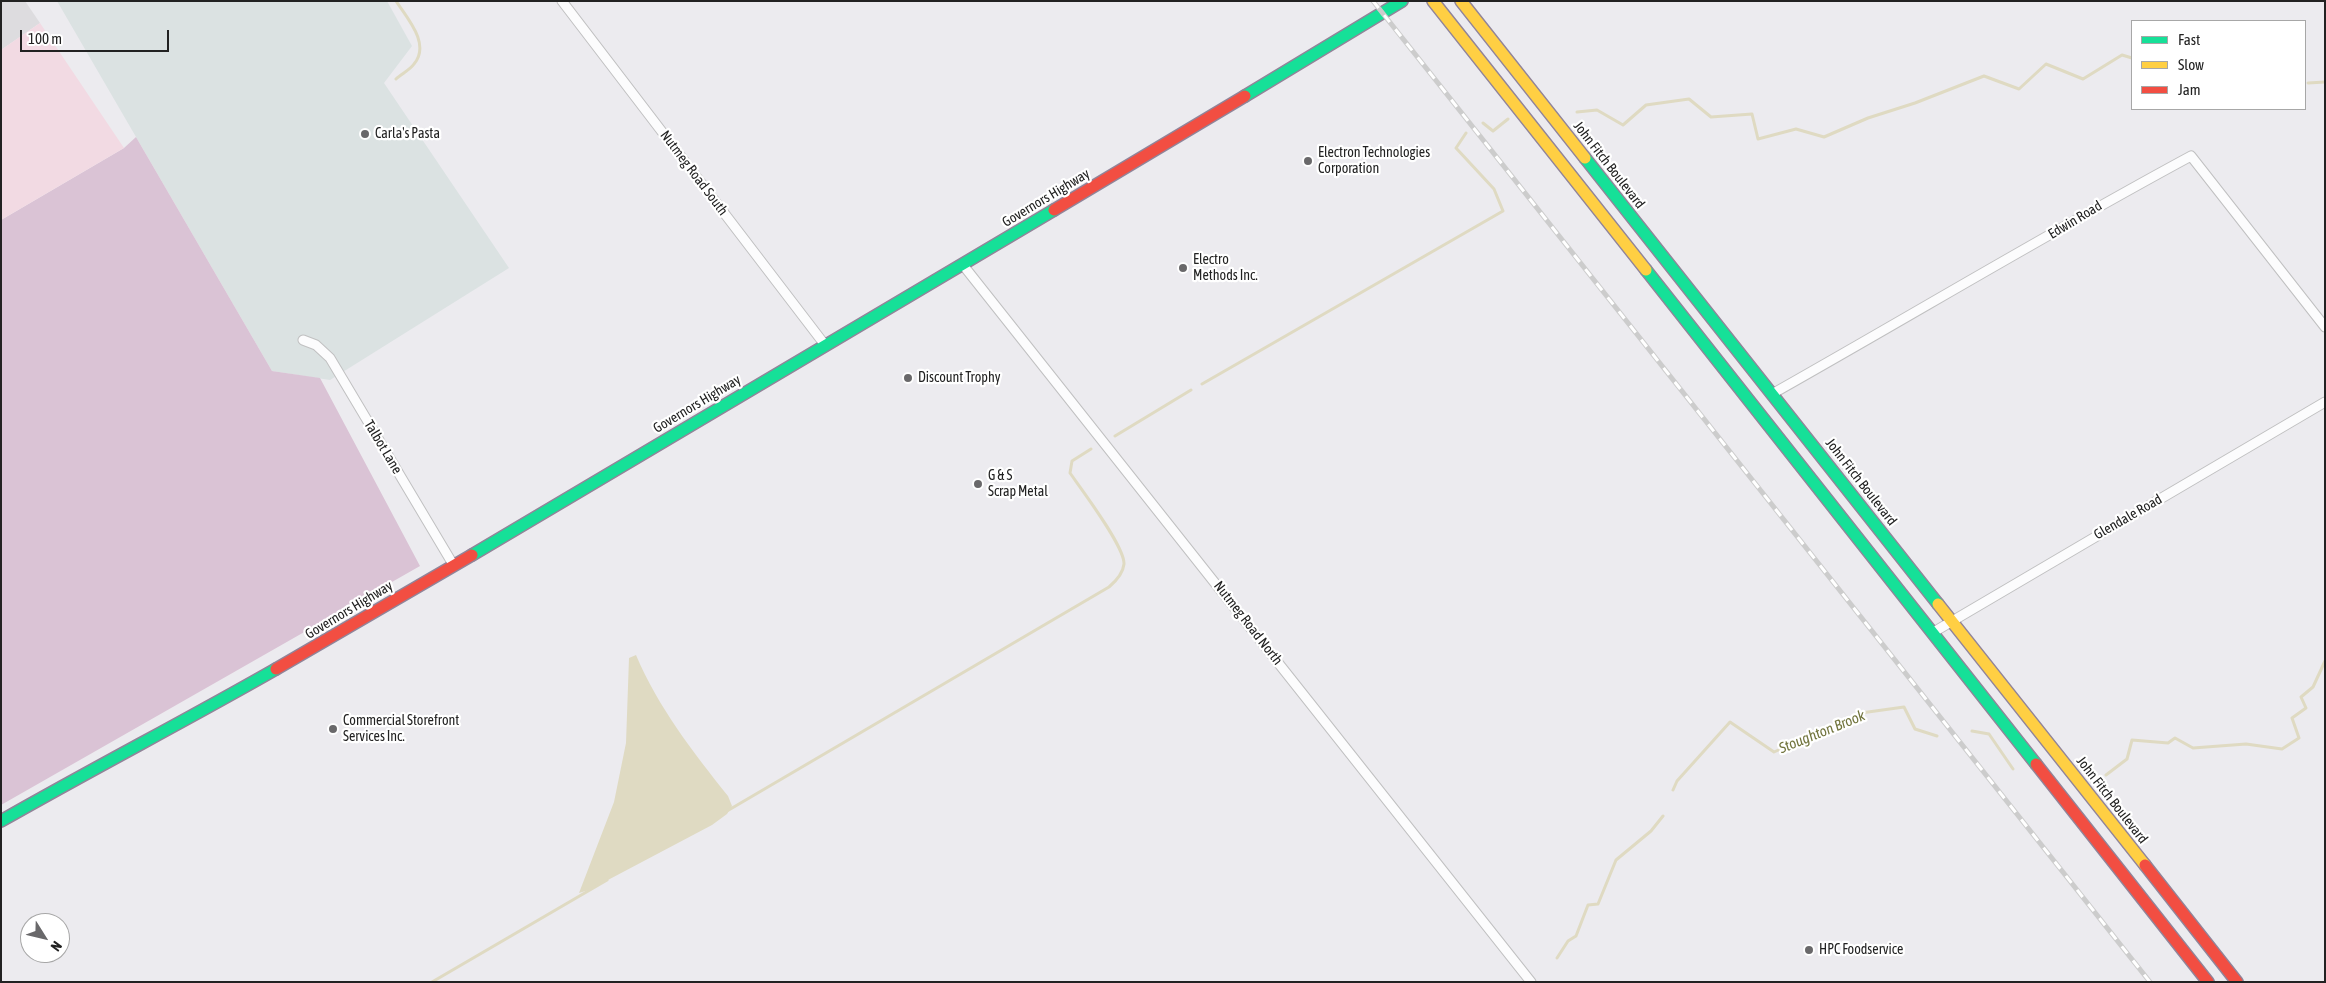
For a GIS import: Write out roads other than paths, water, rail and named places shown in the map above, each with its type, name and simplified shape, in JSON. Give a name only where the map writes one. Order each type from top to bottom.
[{"type":"main road","name":"Governors Highway","points":[[1,821],[97,766],[210,707],[454,566],[963,265],[1402,1]]},
{"type":"main road","points":[[1433,1],[2208,982]]},
{"type":"main road","name":"John Fitch Boulevard","points":[[1461,1],[2237,982]]},
{"type":"street","name":"Nutmeg Road South","points":[[562,1],[825,345]]},
{"type":"street","name":"Edwin Road","points":[[1772,394],[2012,258],[2098,206],[2191,156],[2325,327]]},
{"type":"street","name":"Nutmeg Road North","points":[[963,265],[1531,982]]},
{"type":"street","name":"Talbot Lane","points":[[303,340],[316,345],[330,358],[454,566]]},
{"type":"street","name":"Glendale Road","points":[[1932,633],[2325,402]]},
{"type":"waterway","points":[[396,1],[416,31],[420,48],[419,56],[414,64],[396,79]]},
{"type":"waterway","points":[[1577,112],[1597,110],[1623,125],[1646,105],[1689,99],[1711,117],[1752,114],[1758,139],[1796,129],[1824,137],[1868,118],[1915,103],[1984,76],[2019,89],[2046,64],[2083,79],[2122,55],[2131,58]]},
{"type":"waterway","points":[[2308,83],[2325,82]]},
{"type":"waterway","points":[[1483,123],[1493,131],[1508,119]]},
{"type":"waterway","points":[[1202,384],[1503,211],[1494,189],[1456,148],[1466,133]]},
{"type":"waterway","points":[[1115,436],[1191,390]]},
{"type":"waterway","points":[[727,811],[1109,587],[1121,574],[1124,564],[1122,556],[1111,532],[1070,473],[1072,461],[1091,449]]},
{"type":"waterway","name":"Stoughton Brook","points":[[2106,775],[2127,759],[2132,740],[2168,743],[2175,738],[2193,748],[2246,744],[2282,749],[2299,738],[2292,718],[2306,708],[2301,697],[2313,687],[2325,661]]},
{"type":"waterway","name":"Stoughton Brook","points":[[1673,790],[1677,781],[1730,722],[1774,752],[1861,713],[1904,707],[1915,729],[1937,736]]},
{"type":"waterway","name":"Stoughton Brook","points":[[1972,731],[1989,734],[2013,769]]},
{"type":"waterway","name":"Stoughton Brook","points":[[1557,958],[1568,941],[1576,936],[1588,905],[1598,904],[1616,860],[1651,831],[1663,816]]},
{"type":"waterway","points":[[432,982],[607,880]]},
{"type":"railway","points":[[1373,1],[2150,982]]},
{"type":"place","name":"Carla's Pasta","points":[[365,134]]},
{"type":"place","name":"Electron Technologies Corporation","points":[[1308,161]]},
{"type":"place","name":"Electro Methods Inc.","points":[[1183,268]]},
{"type":"place","name":"Discount Trophy","points":[[908,378]]},
{"type":"place","name":"G & S Scrap Metal","points":[[978,484]]},
{"type":"place","name":"Commercial Storefront Services Inc.","points":[[333,729]]},
{"type":"place","name":"HPC Foodservice","points":[[1809,950]]}]
